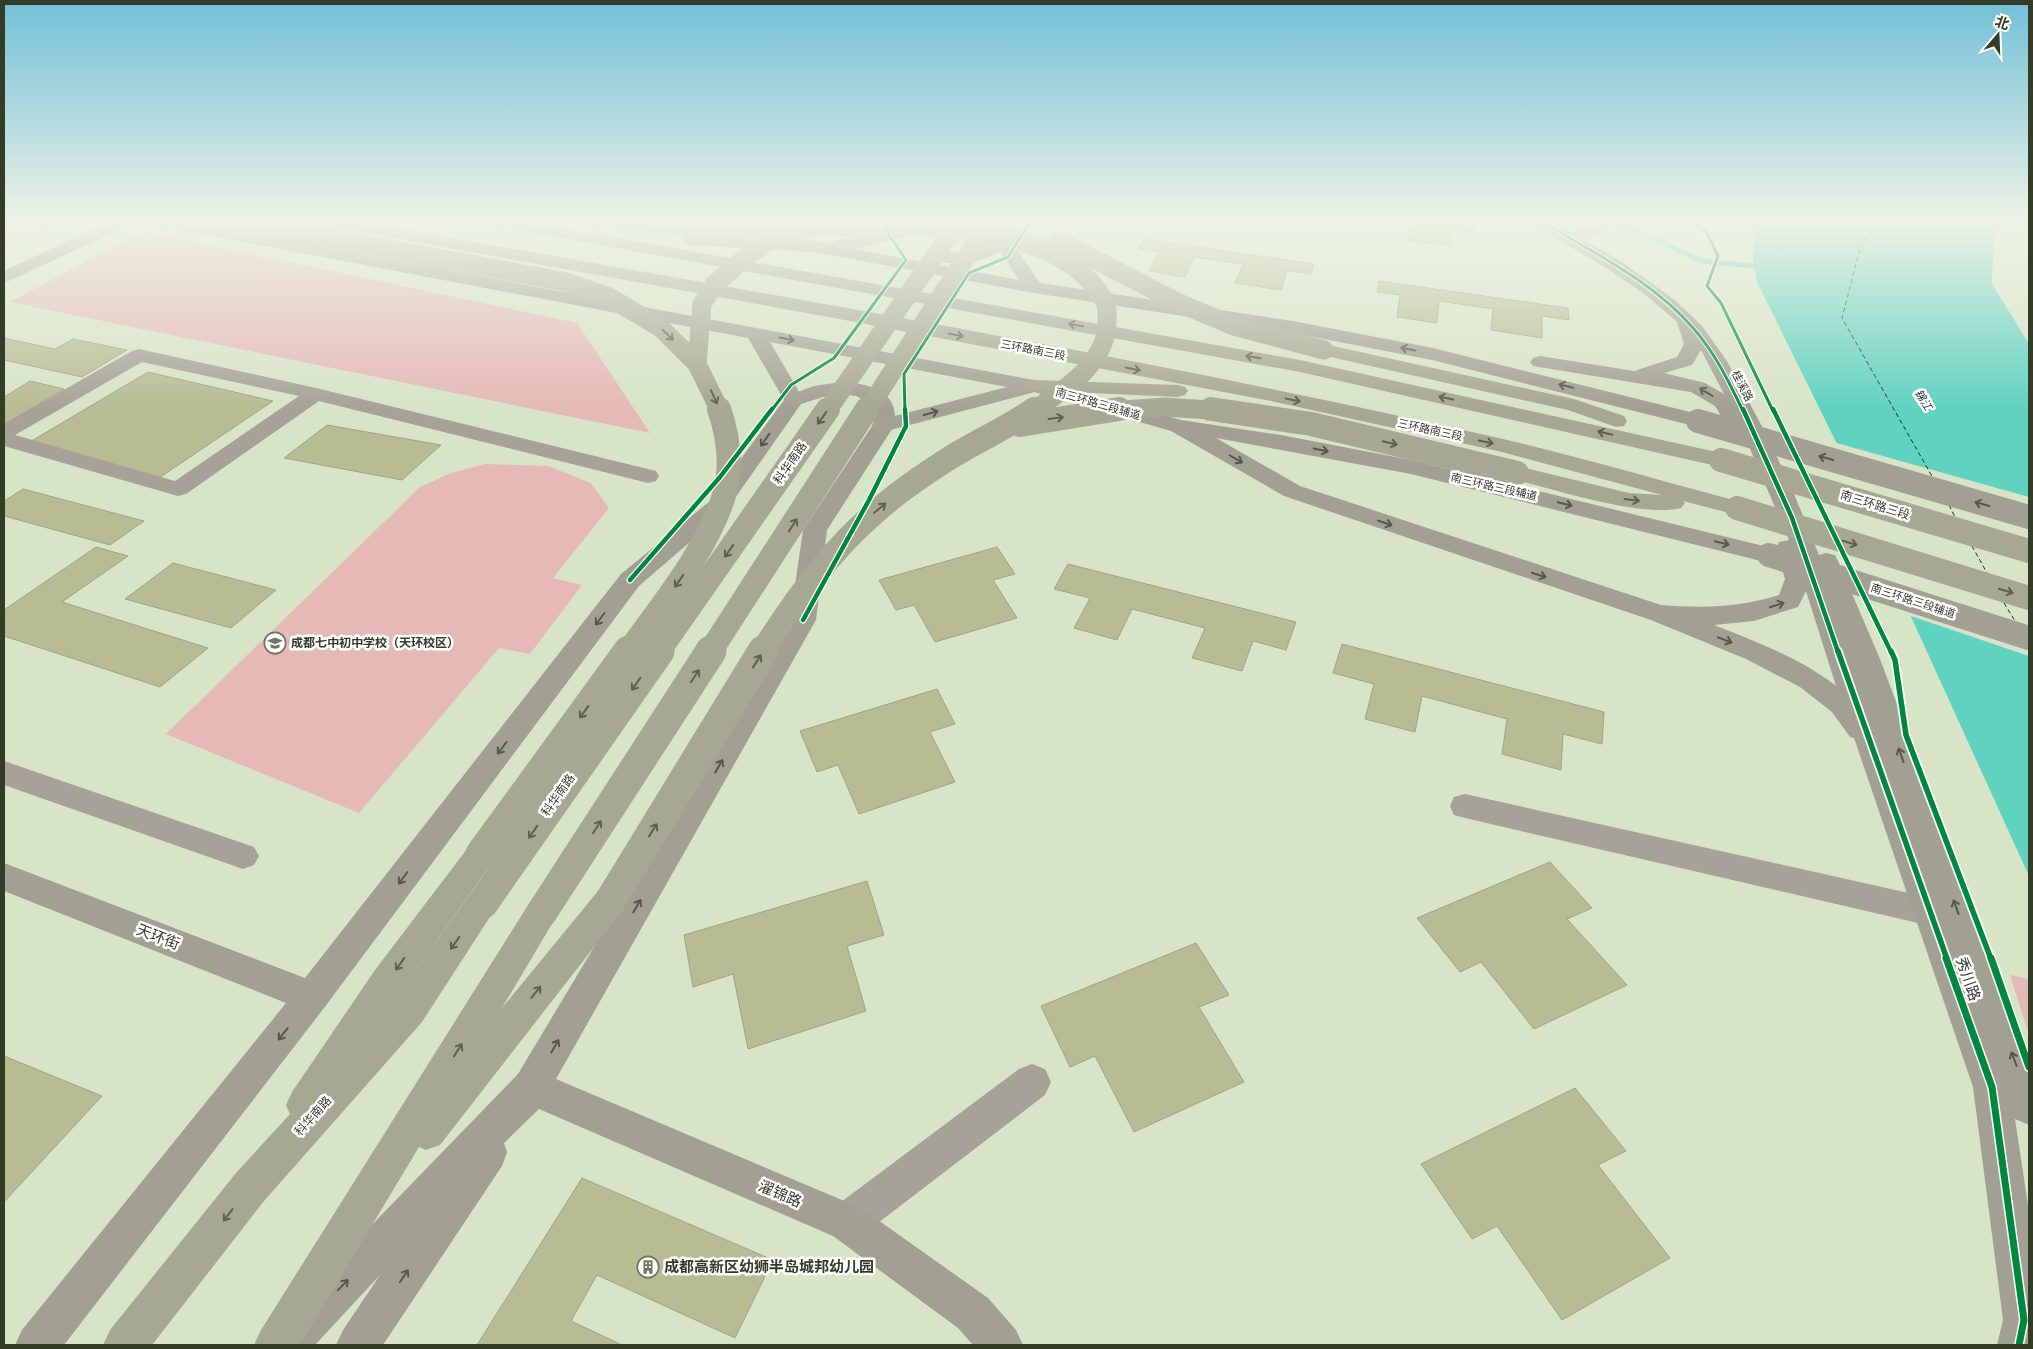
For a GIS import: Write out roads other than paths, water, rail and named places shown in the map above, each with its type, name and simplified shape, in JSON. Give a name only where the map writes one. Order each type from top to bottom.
[{"type":"highway","points":[[250,1187],[387,982],[683,576],[707,534],[725,492],[729,460],[726,429],[715,397],[697,364],[661,328],[610,297],[569,283]]},
{"type":"highway","name":"三环路南三段","points":[[673,283],[1271,395],[1505,446],[1737,508]]},
{"type":"highway","points":[[697,364],[702,304],[717,283]]},
{"type":"highway","points":[[840,283],[1300,366],[1721,460]]},
{"type":"highway","name":"科华南路","points":[[125,1345],[250,1187],[409,1010],[916,283]]},
{"type":"highway","points":[[276,1345],[542,912],[961,283]]},
{"type":"highway","points":[[353,1222],[610,901],[782,620],[836,552],[869,517],[898,494],[946,460],[1008,426],[1069,386],[1097,356],[1107,333],[1107,306],[1093,283]]},
{"type":"highway","points":[[1140,283],[1179,303],[1234,326],[1324,350],[1574,406],[1721,460]]},
{"type":"highway","points":[[1034,386],[1271,395]]},
{"type":"highway","points":[[1008,426],[1146,407],[1185,407],[1288,420],[1517,472],[1629,500],[1737,508],[2029,598]]},
{"type":"highway","name":"南三环路三段","points":[[1721,460],[2029,551]]},
{"type":"main road","name":"南三环路三段辅道","points":[[480,283],[754,332],[1034,386],[1179,426],[1281,442],[1411,467],[1769,555],[2029,638]]},
{"type":"main road","points":[[1007,283],[1293,327],[1433,354],[1698,421],[2029,517]]},
{"type":"main road","points":[[1031,283],[1034,288]]},
{"type":"main road","name":"桂溪路","points":[[1644,283],[1686,320],[1710,346],[1785,496],[1818,585],[1832,634]]},
{"type":"main road","name":"桂溪路","points":[[1664,283],[1699,311],[1719,336],[1789,476],[1837,586]]},
{"type":"main road","points":[[1144,303],[1283,309],[1567,367],[1622,376],[1668,380],[1698,387],[1723,402],[1754,453],[1776,509],[1798,579],[1789,601],[1754,612],[1709,617],[1660,614]]},
{"type":"main road","points":[[1622,376],[1652,372],[1684,361],[1694,344],[1686,320]]},
{"type":"main road","points":[[754,332],[794,400]]},
{"type":"main road","points":[[884,426],[1034,386]]},
{"type":"main road","points":[[37,1345],[312,997],[630,580],[718,506],[794,400],[811,393],[834,388],[856,390],[874,396],[884,405],[887,416],[884,426],[815,530],[803,620],[531,1087],[358,1345]]},
{"type":"main road","points":[[1179,426],[1292,491],[1517,568],[1660,614],[1756,652],[1810,680],[1842,705],[1874,748]]},
{"type":"main road","name":"秀川路","points":[[1837,586],[1866,659],[2029,1106]]},
{"type":"main road","name":"秀川路","points":[[1832,634],[1874,748],[1992,1087],[2024,1320],[2019,1345]]},
{"type":"main road","name":"天环街","points":[[4,877],[312,997]]},
{"type":"main road","points":[[285,1345],[531,1087]]},
{"type":"main road","name":"濯锦路","points":[[531,1087],[847,1222],[973,1313],[1002,1345]]},
{"type":"street","points":[[4,433],[139,355],[316,394],[648,476]]},
{"type":"street","points":[[4,439],[178,489],[316,394]]},
{"type":"street","points":[[4,774],[243,856]]},
{"type":"street","points":[[1465,806],[1931,912]]},
{"type":"street","points":[[847,1222],[1032,1082]]},
{"type":"water","name":"锦江","points":[[1757,283],[1992,283],[2029,344],[2029,876],[1913,621],[1837,444]]},
{"type":"place","name":"成都七中初中学校（天环校区）","points":[[275,643]]},
{"type":"place","name":"成都高新区幼狮半岛城邦幼儿园","points":[[648,1267]]}]
